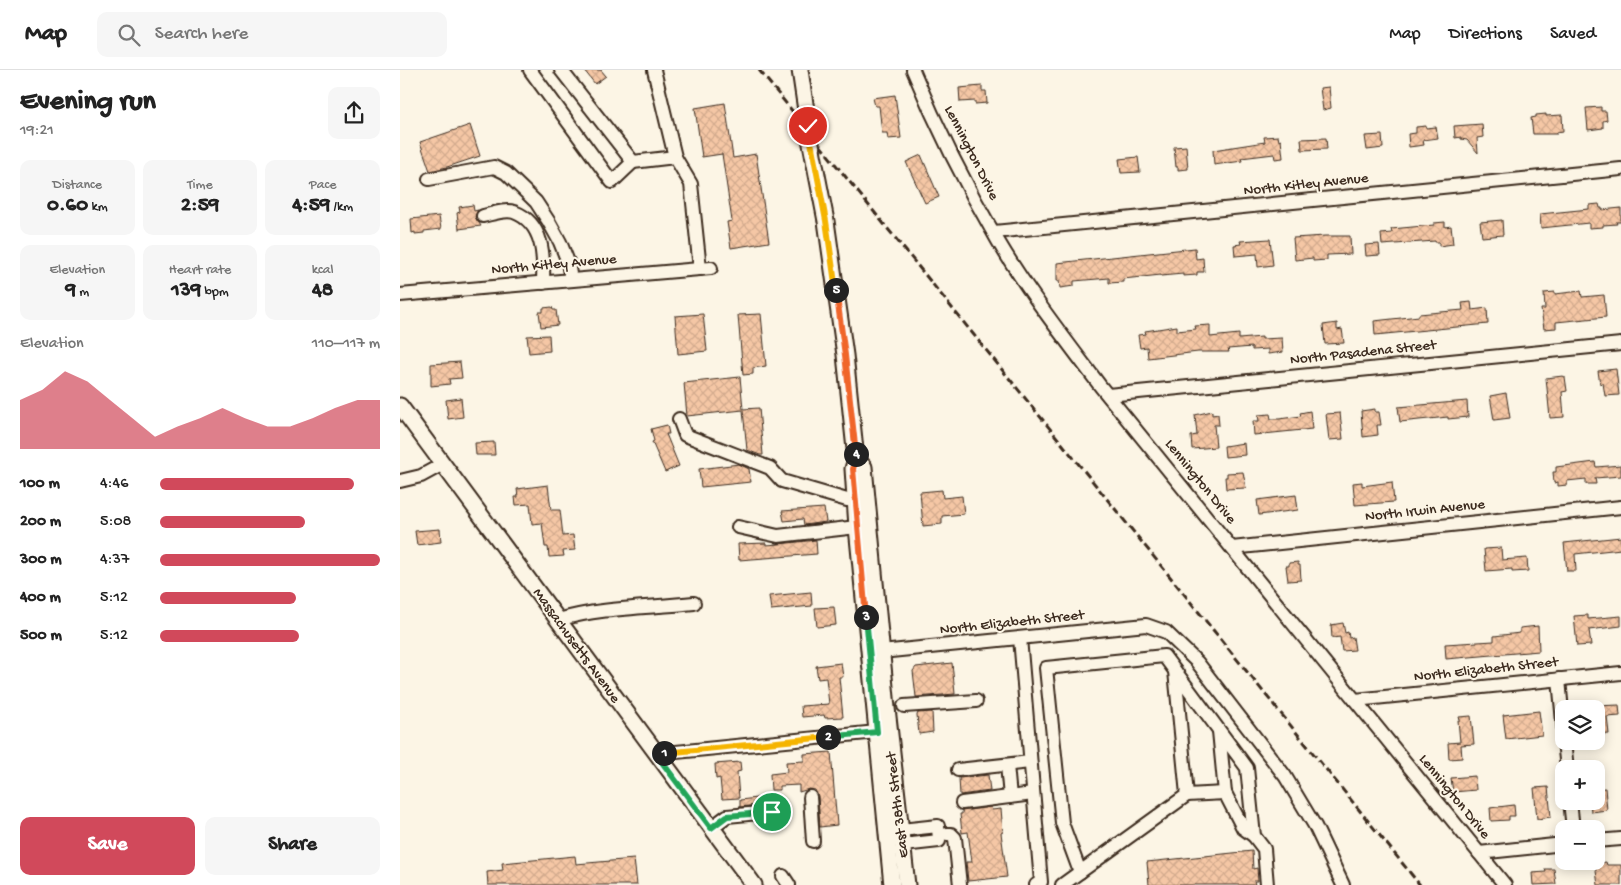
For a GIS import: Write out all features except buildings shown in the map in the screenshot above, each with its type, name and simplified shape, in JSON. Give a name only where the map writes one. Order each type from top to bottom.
[{"type":"main road","name":"East 38th Street","points":[[800,70],[811,144],[826,221],[845,355],[856,459],[853,469],[857,527],[892,885]]},
{"type":"main road","name":"Massachusetts Avenue","points":[[400,406],[754,885]]},
{"type":"main road","name":"East 38th Street","points":[[856,459],[864,467],[881,652],[907,885]]},
{"type":"street","points":[[530,70],[612,182],[633,162],[675,157],[654,70]]},
{"type":"street","points":[[561,70],[633,162]]},
{"type":"street","name":"Lennington Drive","points":[[913,70],[943,137],[994,232],[1049,318],[1079,359],[1505,885]]},
{"type":"street","name":"North Kitley Avenue","points":[[400,296],[706,268],[691,184],[675,157]]},
{"type":"street","points":[[429,180],[494,168],[506,173],[536,202],[549,222],[568,262],[571,280]]},
{"type":"street","name":"North Kitley Avenue","points":[[994,232],[1621,170]]},
{"type":"street","points":[[483,216],[513,212],[528,220],[537,233],[542,246],[544,264],[543,283]]},
{"type":"street","name":"North Pasadena Street","points":[[1108,395],[1621,344]]},
{"type":"street","points":[[679,419],[685,435],[770,468],[782,481],[846,500],[855,499]]},
{"type":"street","points":[[400,481],[421,476],[443,464]]},
{"type":"street","name":"North Irwin Avenue","points":[[1232,548],[1621,507]]},
{"type":"street","points":[[738,528],[778,536],[857,527]]},
{"type":"street","points":[[558,620],[598,611],[694,603]]},
{"type":"street","name":"North Elizabeth Street","points":[[881,652],[1146,626],[1166,632],[1197,662],[1285,776],[1315,826],[1343,885]]},
{"type":"street","points":[[1020,638],[1041,882],[1036,885]]},
{"type":"street","points":[[1080,872],[1062,823],[1046,668],[1164,656],[1247,768],[1254,836]]},
{"type":"street","points":[[1175,671],[1187,796]]},
{"type":"street","name":"North Elizabeth Street","points":[[1355,700],[1621,673]]},
{"type":"street","points":[[1559,679],[1561,700]]},
{"type":"street","points":[[904,706],[976,701]]},
{"type":"street","points":[[1219,729],[1225,793],[1243,828],[1254,836],[1264,849],[1267,885]]},
{"type":"street","points":[[656,754],[877,732]]},
{"type":"street","points":[[958,770],[1030,762]]},
{"type":"street","points":[[1007,765],[1010,797]]},
{"type":"street","points":[[1062,885],[1187,796],[1225,793]]},
{"type":"street","points":[[962,803],[1033,794]]},
{"type":"street","points":[[810,798],[813,841]]},
{"type":"street","points":[[711,828],[727,816],[772,812]]},
{"type":"street","points":[[902,837],[951,834],[955,838],[960,885]]},
{"type":"street","points":[[1605,840],[1621,838]]},
{"type":"street","points":[[1479,853],[1555,845]]},
{"type":"railway","points":[[759,70],[1420,885]]},
{"type":"route","points":[[772,812],[727,816],[711,828],[656,754],[877,732],[857,527],[853,469],[856,459],[845,355],[826,221],[808,126]]}]
